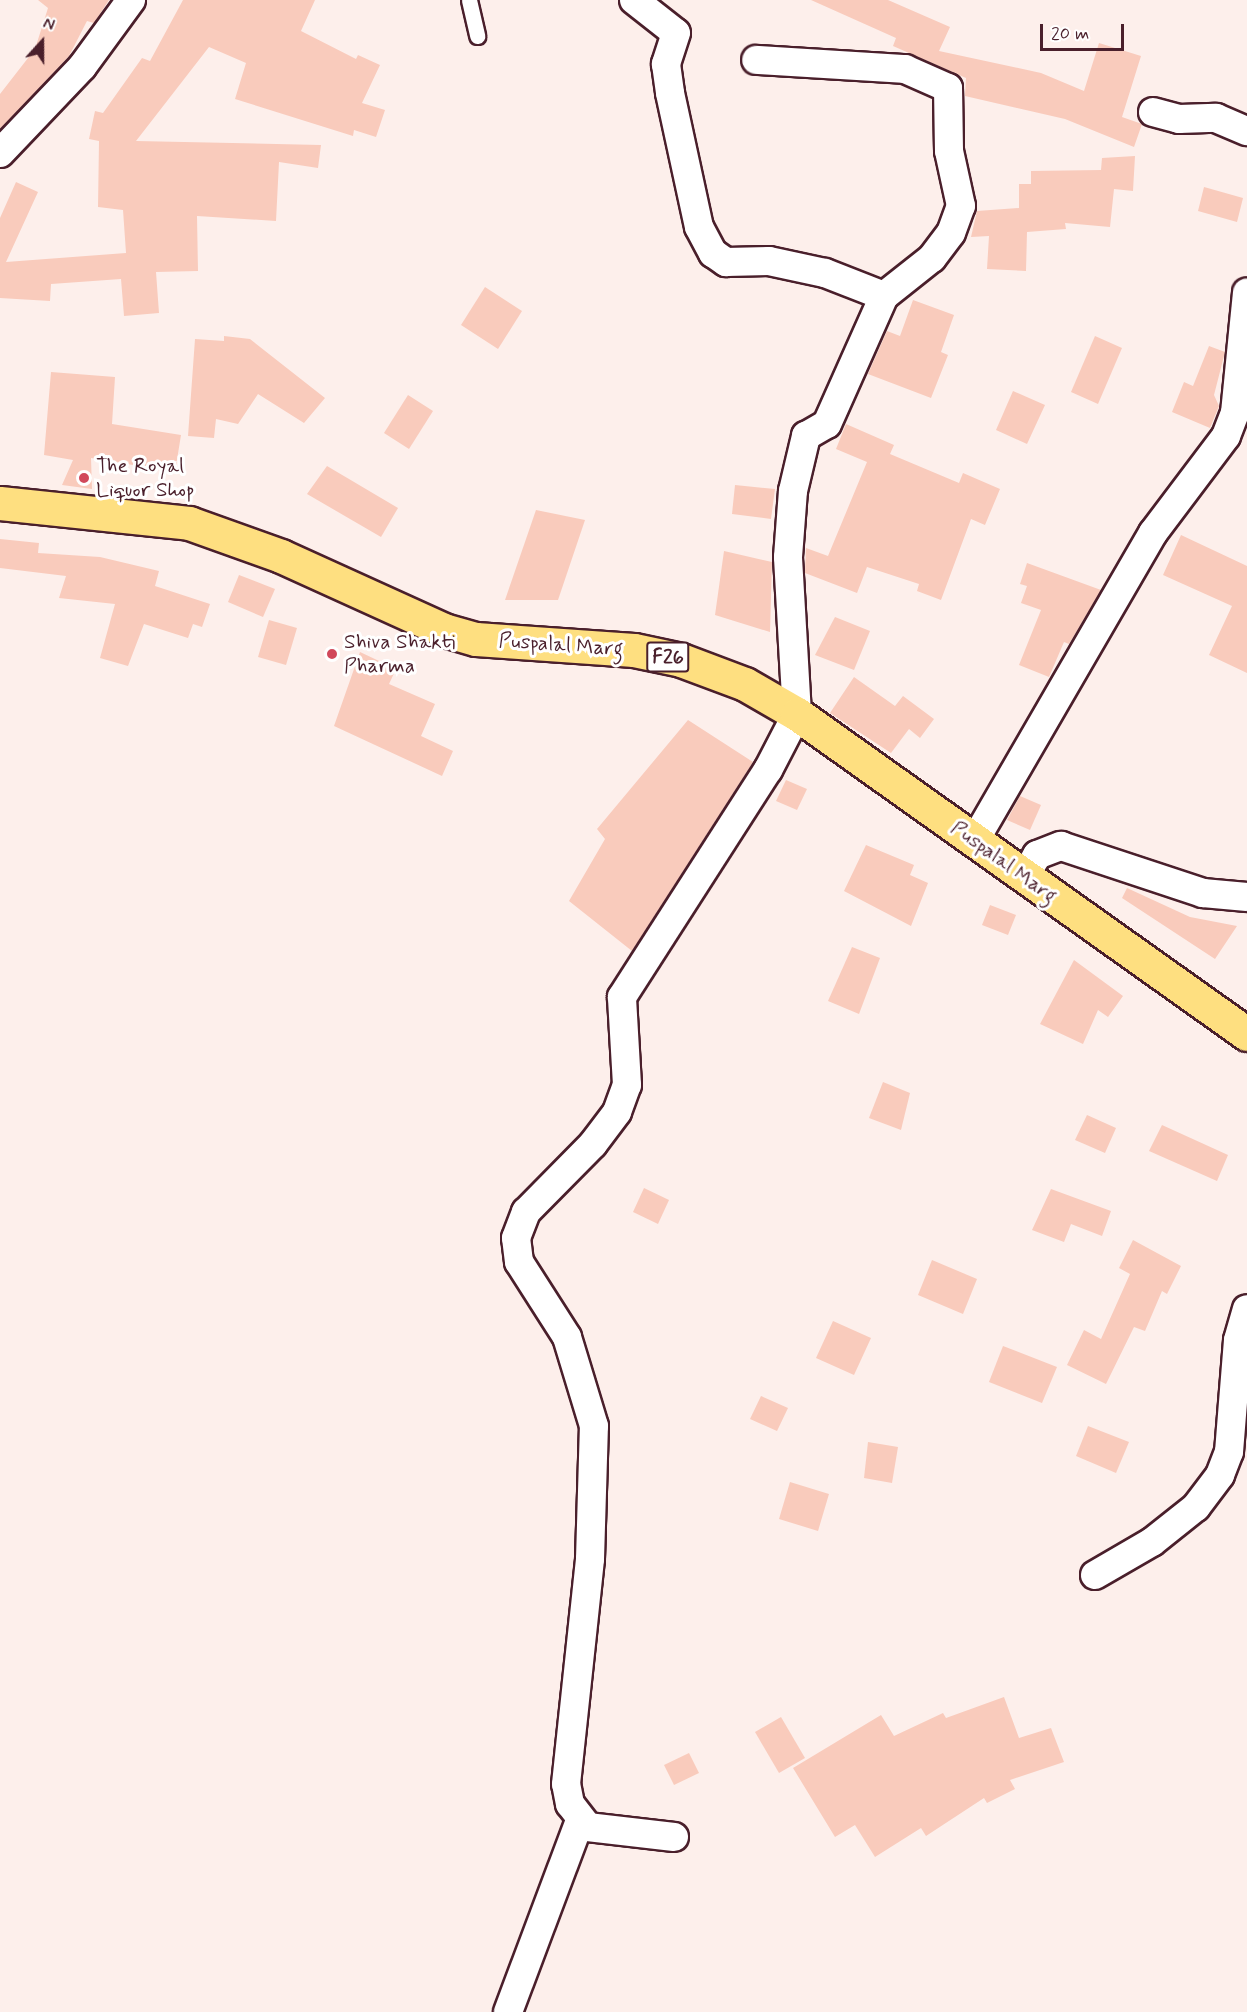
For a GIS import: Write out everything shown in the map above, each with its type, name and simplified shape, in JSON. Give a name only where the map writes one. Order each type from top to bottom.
[{"type":"main road","name":"Puspalal Marg","points":[[0,503],[189,523],[280,556],[444,630],[476,639],[634,650],[681,660],[745,684],[797,714],[1247,1034]]},
{"type":"street","points":[[0,153],[82,67],[131,0]]},
{"type":"street","points":[[634,0],[676,33],[666,64],[670,93],[699,227],[713,253],[726,262],[769,261],[825,273],[884,296]]},
{"type":"street","points":[[508,2012],[580,1820],[566,1784],[590,1559],[594,1426],[567,1337],[519,1262],[516,1238],[526,1212],[593,1144],[617,1112],[627,1085],[622,997],[768,770],[797,714],[788,557],[793,491],[806,436],[827,424],[884,296],[932,258],[951,233],[961,206],[949,151],[948,88],[905,69],[756,60]]},
{"type":"street","points":[[1153,112],[1179,119],[1216,117],[1247,131]]},
{"type":"street","points":[[975,840],[1153,533],[1226,436],[1235,412],[1247,293]]},
{"type":"street","points":[[1024,877],[1037,855],[1061,846],[1203,893],[1247,897]]},
{"type":"street","points":[[1095,1575],[1152,1542],[1215,1485],[1229,1452],[1238,1340],[1247,1309]]},
{"type":"street","points":[[580,1820],[606,1832],[674,1837]]},
{"type":"lane","points":[[469,0],[477,36]]},
{"type":"building","points":[[38,0],[109,0],[94,23],[87,21],[69,56],[0,129],[0,94],[35,49],[48,8]]},
{"type":"building","points":[[183,0],[315,0],[301,31],[356,59],[358,55],[380,65],[362,103],[385,110],[376,137],[354,130],[353,136],[235,99],[246,63],[209,47],[136,141],[321,145],[318,168],[279,162],[276,221],[197,216],[198,271],[156,272],[159,313],[124,316],[121,279],[51,284],[50,301],[0,298],[0,218],[16,182],[38,192],[6,262],[126,253],[123,210],[98,207],[99,141],[89,139],[95,111],[103,113],[142,58],[150,61]]},
{"type":"building","points":[[811,0],[888,0],[950,27],[939,51],[1041,73],[1084,91],[1099,43],[1141,56],[1122,117],[1142,124],[1134,147],[1065,119],[965,96],[966,78],[893,46],[896,38]]},
{"type":"building","points":[[1135,156],[1133,191],[1114,189],[1110,227],[1065,223],[1066,229],[1027,232],[1026,271],[987,269],[989,236],[971,237],[977,211],[1019,208],[1019,184],[1031,184],[1031,171],[1101,170],[1102,158]]},
{"type":"building","points":[[1204,187],[1243,198],[1237,222],[1198,211]]},
{"type":"building","points":[[485,287],[522,311],[498,349],[461,325]]},
{"type":"building","points":[[913,300],[954,315],[941,352],[948,355],[931,398],[868,374],[887,331],[900,336]]},
{"type":"building","points":[[224,336],[250,339],[325,398],[304,423],[258,394],[238,424],[216,419],[214,438],[188,436],[195,339],[224,341]]},
{"type":"building","points":[[1095,336],[1122,348],[1098,404],[1071,392]]},
{"type":"building","points":[[1209,346],[1225,352],[1214,395],[1219,406],[1210,428],[1172,412],[1184,382],[1193,386]]},
{"type":"building","points":[[51,372],[115,377],[112,424],[181,435],[175,472],[91,458],[92,489],[62,485],[73,460],[44,455]]},
{"type":"building","points":[[1013,391],[1045,405],[1027,444],[996,430]]},
{"type":"building","points":[[408,395],[433,411],[409,449],[384,433]]},
{"type":"building","points":[[846,424],[894,445],[890,454],[959,483],[963,473],[1000,489],[985,525],[971,519],[941,600],[917,591],[919,584],[867,567],[857,593],[805,573],[806,548],[828,556],[867,462],[836,449]]},
{"type":"building","points":[[327,466],[398,508],[381,537],[307,494]]},
{"type":"building","points":[[735,485],[775,489],[771,519],[732,514]]},
{"type":"building","points":[[536,510],[585,520],[558,600],[505,600]]},
{"type":"building","points":[[1181,535],[1247,566],[1247,673],[1209,655],[1232,606],[1163,575]]},
{"type":"building","points":[[0,539],[39,543],[38,553],[100,557],[159,571],[155,586],[210,604],[202,627],[193,624],[188,638],[144,624],[128,666],[100,658],[115,604],[59,598],[66,576],[0,568]]},
{"type":"building","points":[[724,551],[772,562],[770,632],[715,615]]},
{"type":"building","points":[[1027,563],[1101,590],[1069,644],[1064,642],[1049,677],[1019,665],[1041,610],[1021,603],[1027,586],[1020,584]]},
{"type":"building","points":[[239,575],[275,589],[263,617],[228,602]]},
{"type":"building","points":[[835,617],[870,631],[854,670],[815,655]]},
{"type":"building","points":[[269,620],[297,628],[286,665],[258,657]]},
{"type":"building","points":[[360,652],[396,669],[389,684],[435,704],[421,736],[453,751],[442,776],[334,726]]},
{"type":"building","points":[[854,677],[895,706],[903,696],[934,719],[920,738],[909,729],[891,753],[830,713]]},
{"type":"building","points":[[688,720],[753,762],[632,951],[569,901],[605,839],[597,829]]},
{"type":"building","points":[[786,780],[807,789],[797,810],[776,801]]},
{"type":"building","points":[[1020,796],[1041,805],[1030,830],[1007,820]]},
{"type":"building","points":[[866,845],[914,865],[910,875],[928,883],[911,926],[844,891]]},
{"type":"building","points":[[1127,888],[1190,917],[1237,926],[1215,959],[1122,898]]},
{"type":"building","points":[[990,905],[1016,915],[1008,935],[982,925]]},
{"type":"building","points":[[852,947],[880,958],[859,1014],[828,1001]]},
{"type":"building","points":[[1074,960],[1123,996],[1108,1017],[1098,1010],[1083,1044],[1040,1024]]},
{"type":"building","points":[[883,1082],[910,1093],[901,1130],[869,1118]]},
{"type":"building","points":[[1087,1115],[1116,1128],[1105,1153],[1075,1140]]},
{"type":"building","points":[[1162,1125],[1228,1155],[1217,1181],[1149,1151]]},
{"type":"building","points":[[644,1188],[669,1200],[658,1224],[633,1212]]},
{"type":"building","points":[[1051,1189],[1111,1211],[1102,1236],[1071,1224],[1064,1242],[1032,1230]]},
{"type":"building","points":[[1133,1240],[1181,1266],[1167,1294],[1162,1291],[1145,1331],[1134,1327],[1106,1384],[1067,1365],[1084,1330],[1101,1339],[1130,1274],[1119,1268]]},
{"type":"building","points":[[932,1260],[977,1279],[963,1314],[918,1295]]},
{"type":"building","points":[[833,1321],[871,1338],[854,1375],[816,1358]]},
{"type":"building","points":[[1003,1346],[1057,1367],[1042,1403],[989,1382]]},
{"type":"building","points":[[761,1396],[788,1408],[777,1431],[750,1419]]},
{"type":"building","points":[[1088,1426],[1129,1442],[1116,1473],[1076,1456]]},
{"type":"building","points":[[868,1442],[898,1447],[892,1483],[864,1478]]},
{"type":"building","points":[[790,1482],[829,1494],[818,1531],[779,1519]]},
{"type":"building","points":[[1004,1697],[1019,1738],[1051,1728],[1064,1762],[1010,1780],[1015,1789],[987,1803],[984,1798],[926,1836],[921,1828],[875,1857],[855,1825],[835,1837],[793,1768],[881,1715],[894,1736],[943,1713],[946,1718]]},
{"type":"building","points":[[781,1717],[805,1758],[779,1773],[755,1732]]},
{"type":"building","points":[[689,1753],[699,1773],[674,1785],[664,1765]]},
{"type":"place","name":"The Royal Liquor Shop","points":[[84,478]]},
{"type":"place","name":"Shiva Shakti Pharma","points":[[332,654]]}]
